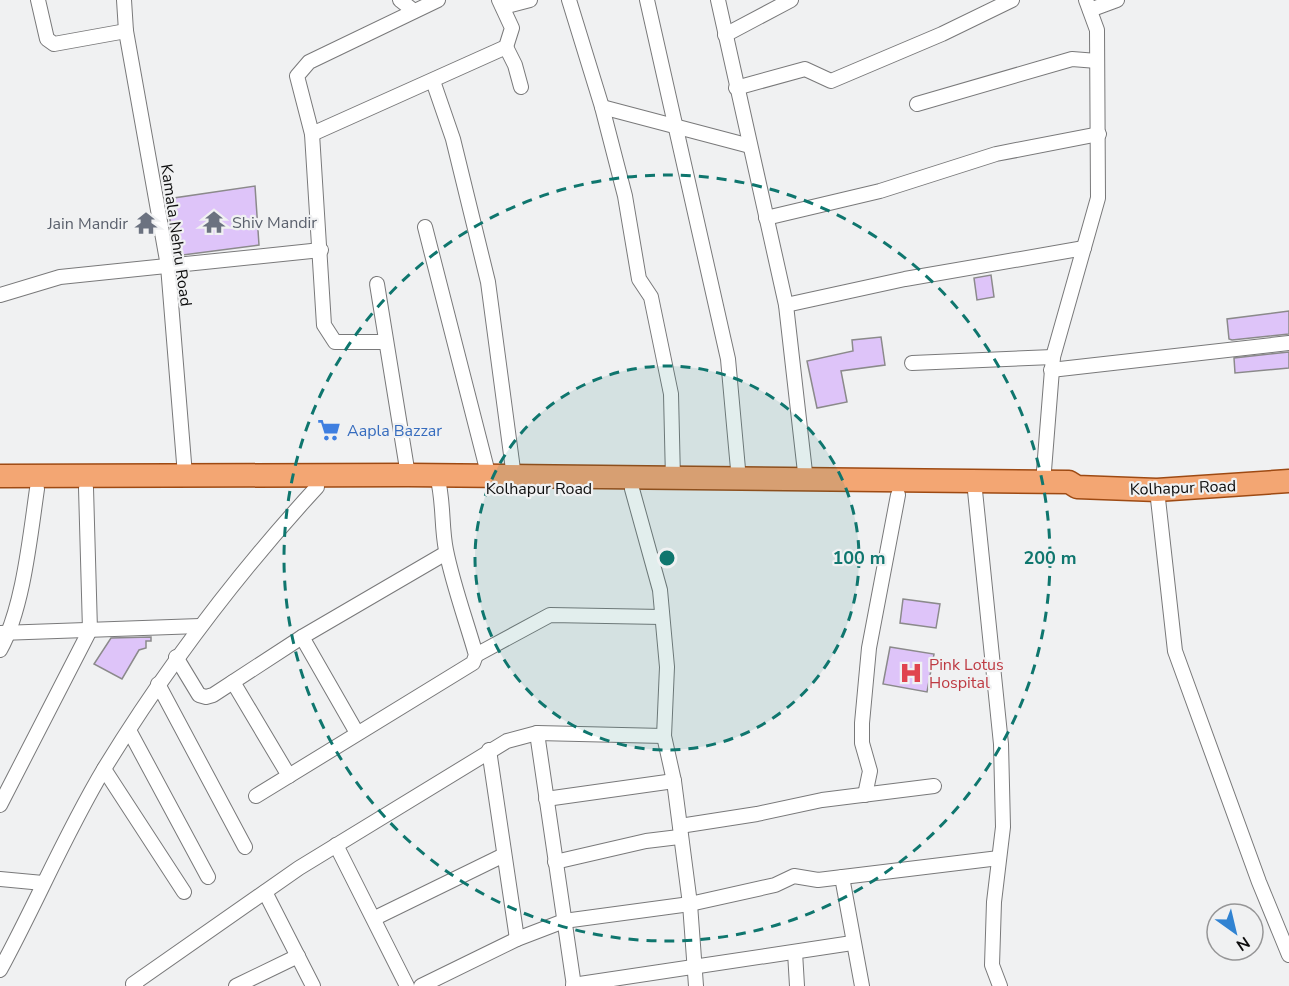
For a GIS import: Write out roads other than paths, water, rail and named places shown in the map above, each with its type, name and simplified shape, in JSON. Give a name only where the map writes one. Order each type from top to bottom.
[{"type":"main road","name":"Kolhapur Road","points":[[0,476],[408,475],[439,482],[898,495],[975,487],[1069,482],[1077,487],[1157,490],[1289,481]]},
{"type":"main road","name":"Kolhapur Road","points":[[0,489],[289,485],[316,487],[439,482],[489,477],[806,481],[1067,493],[1077,487]]},
{"type":"street","points":[[38,0],[47,39],[54,44],[126,31]]},
{"type":"street","name":"Kamala Nehru Road","points":[[124,0],[126,31],[168,266],[185,476]]},
{"type":"street","points":[[400,0],[414,11]]},
{"type":"street","points":[[386,342],[335,342],[324,325],[312,134],[297,76],[309,62],[438,0]]},
{"type":"street","points":[[312,134],[506,47],[513,27],[501,4],[530,0]]},
{"type":"street","points":[[568,0],[602,107],[625,196],[639,279],[651,297],[671,394],[673,478]]},
{"type":"street","points":[[646,0],[728,359],[739,480]]},
{"type":"street","points":[[717,0],[786,305],[806,481]]},
{"type":"street","points":[[725,35],[791,0]]},
{"type":"street","points":[[979,0],[986,13]]},
{"type":"street","points":[[736,88],[805,69],[831,81],[1012,0]]},
{"type":"street","points":[[1043,483],[1052,364],[1098,198],[1097,30],[1088,5],[1117,0]]},
{"type":"street","points":[[506,47],[515,65],[521,87]]},
{"type":"street","points":[[917,104],[1072,59],[1098,61]]},
{"type":"street","points":[[433,81],[453,139],[488,282],[514,477]]},
{"type":"street","points":[[602,107],[750,146]]},
{"type":"street","points":[[766,218],[880,191],[996,154],[1099,134]]},
{"type":"street","points":[[424,227],[489,477]]},
{"type":"street","points":[[786,305],[904,279],[1084,248]]},
{"type":"street","points":[[0,295],[60,277],[321,250]]},
{"type":"street","points":[[377,284],[408,475]]},
{"type":"street","points":[[912,363],[1052,364],[1289,343]]},
{"type":"street","points":[[256,796],[473,663],[476,655],[441,524],[439,482]]},
{"type":"street","points":[[0,970],[104,769],[130,732],[158,684],[200,626],[316,487]]},
{"type":"street","points":[[975,487],[1001,744],[1003,827],[994,903],[992,965],[1000,986]]},
{"type":"street","points":[[0,805],[90,630],[86,488]]},
{"type":"street","points":[[0,650],[29,543],[37,489]]},
{"type":"street","points":[[632,489],[660,590],[667,667],[664,736],[674,780],[690,904],[696,986]]},
{"type":"street","points":[[1157,490],[1175,651],[1284,929],[1289,955]]},
{"type":"street","points":[[865,795],[870,771],[862,743],[862,723],[869,648],[898,495]]},
{"type":"street","points":[[176,657],[199,695],[206,697],[213,695],[302,637],[447,553]]},
{"type":"street","points":[[476,655],[550,615],[662,617]]},
{"type":"street","points":[[5,633],[200,626]]},
{"type":"street","points":[[302,637],[357,733]]},
{"type":"street","points":[[233,682],[289,776]]},
{"type":"street","points":[[158,684],[245,847]]},
{"type":"street","points":[[130,732],[208,877]]},
{"type":"street","points":[[136,986],[133,984],[265,892],[489,750],[520,736],[537,733],[664,736]]},
{"type":"street","points":[[537,733],[574,986],[852,943]]},
{"type":"street","points":[[489,750],[517,939]]},
{"type":"street","points":[[104,769],[184,892]]},
{"type":"street","points":[[546,799],[674,780]]},
{"type":"street","points":[[555,862],[680,831],[865,795],[934,786]]},
{"type":"street","points":[[336,845],[375,918],[407,986]]},
{"type":"street","points":[[375,918],[504,855]]},
{"type":"street","points":[[421,986],[517,939],[564,921],[690,904],[775,885],[794,876],[818,880],[999,858]]},
{"type":"street","points":[[842,877],[852,943],[862,986]]},
{"type":"street","points":[[0,879],[43,883]]},
{"type":"street","points":[[265,892],[313,986]]},
{"type":"street","points":[[795,952],[797,986]]},
{"type":"street","points":[[236,986],[298,956]]},
{"type":"place","name":"Shiv Mandir","points":[[214,222]]},
{"type":"place","name":"Jain Mandir","points":[[146,223]]},
{"type":"place","name":"Aapla Bazzar","points":[[329,430]]},
{"type":"place","name":"Pink Lotus Hospital","points":[[911,673]]}]
